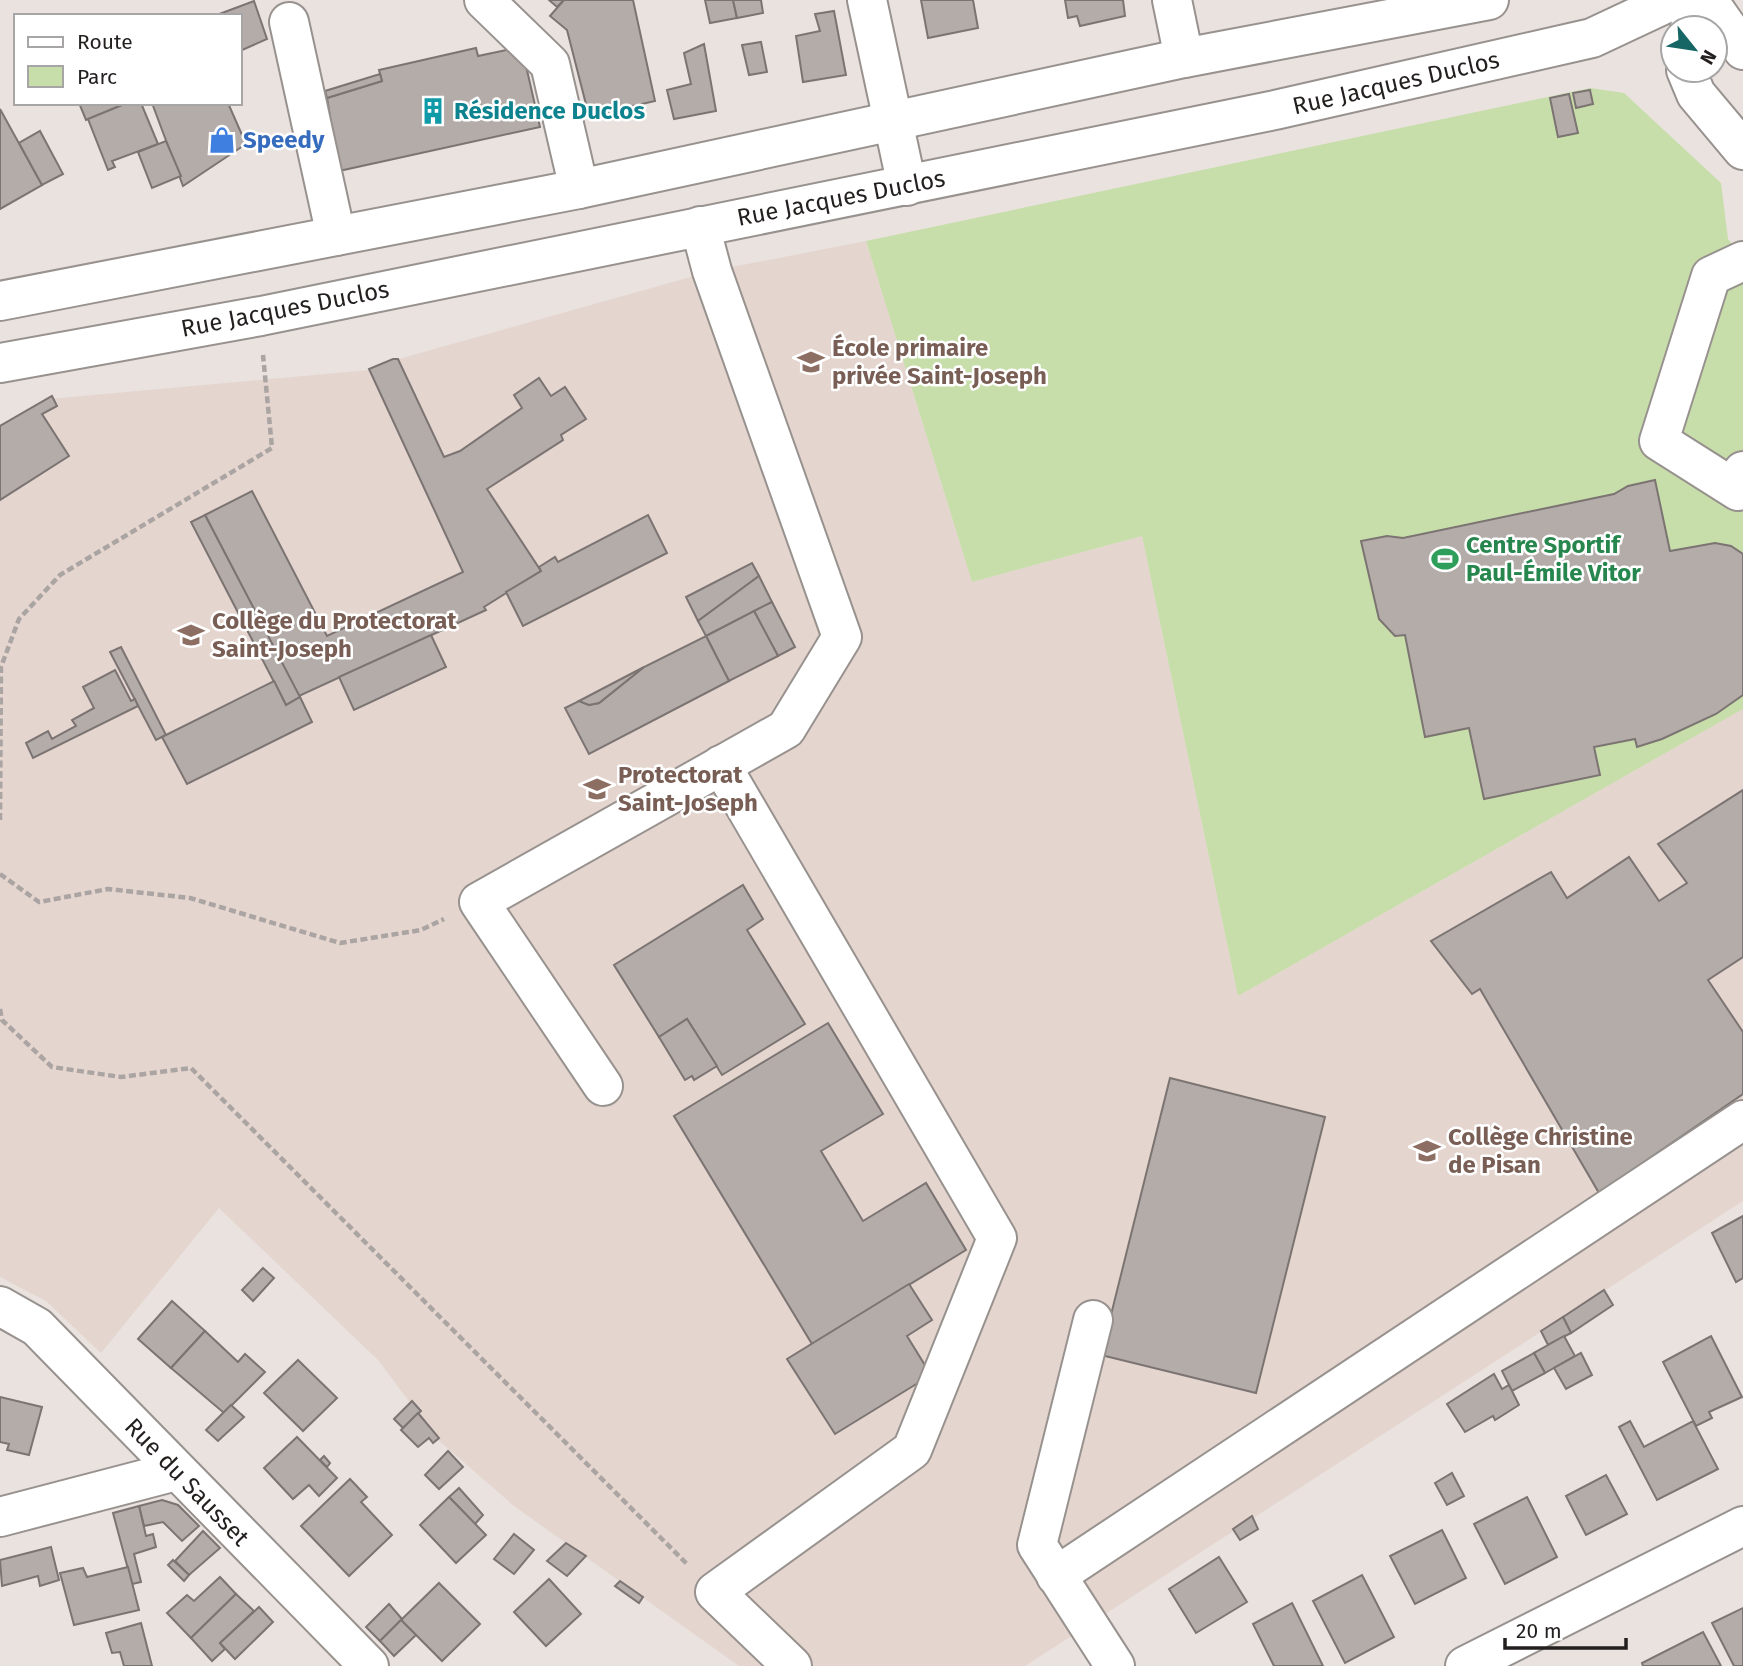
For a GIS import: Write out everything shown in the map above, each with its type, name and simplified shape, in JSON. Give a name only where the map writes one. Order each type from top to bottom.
[{"type":"main road","points":[[484,0],[550,64],[579,189]]},
{"type":"main road","points":[[867,0],[907,186]]},
{"type":"main road","points":[[1172,0],[1184,58]]},
{"type":"main road","points":[[0,300],[579,189],[894,123],[1184,58],[1489,0]]},
{"type":"main road","name":"Rue Jacques Duclos","points":[[0,363],[261,316],[1275,110],[1592,38],[1673,0]]},
{"type":"main road","points":[[1708,0],[1743,50]]},
{"type":"main road","points":[[289,22],[336,236]]},
{"type":"main road","points":[[1692,84],[1696,94],[1743,149]]},
{"type":"main road","points":[[603,1086],[479,902],[786,729],[842,637],[712,271],[700,226]]},
{"type":"main road","points":[[1740,269],[1711,276],[1659,442],[1741,487]]},
{"type":"main road","points":[[721,765],[998,1238],[912,1450],[715,1592],[792,1666]]},
{"type":"main road","points":[[1056,1576],[1743,1120]]},
{"type":"main road","name":"Rue du Sausset","points":[[0,1306],[37,1327],[369,1666]]},
{"type":"main road","points":[[1093,1320],[1037,1545],[1115,1666]]},
{"type":"main road","points":[[0,1517],[176,1471]]},
{"type":"main road","points":[[1465,1666],[1743,1526]]},
{"type":"path","points":[[0,820],[1,667],[19,619],[60,575],[272,448],[261,316]]},
{"type":"path","points":[[0,874],[39,902],[108,889],[190,898],[340,943],[421,930],[479,902]]},
{"type":"path","points":[[0,1009],[2,1020],[52,1067],[121,1077],[191,1068],[715,1592]]},
{"type":"shaded area","name":"Protectorat Saint-Joseph","points":[[866,241],[972,582],[1142,536],[1238,996],[1743,709],[1743,1201],[1025,1666],[739,1666],[514,1506],[436,1438],[379,1361],[219,1208],[101,1353],[46,1301],[0,1277],[0,430],[49,399],[369,370],[399,359],[712,271]]},
{"type":"green space","name":"Centre Sportif Paul-Émile Vitor","points":[[1590,88],[1624,93],[1721,183],[1728,239],[1743,257],[1743,709],[1238,996],[1142,536],[972,582],[866,241]]},
{"type":"building","points":[[549,0],[564,0],[557,7]]},
{"type":"building","points":[[564,0],[633,0],[655,101],[589,116],[567,30],[550,16]]},
{"type":"building","points":[[705,0],[733,0],[737,18],[710,23]]},
{"type":"building","points":[[733,0],[761,0],[763,13],[737,18]]},
{"type":"building","points":[[921,0],[973,0],[978,28],[928,38]]},
{"type":"building","points":[[1065,0],[1123,0],[1125,16],[1080,26],[1077,16],[1068,18]]},
{"type":"building","points":[[254,1],[267,39],[242,50],[242,14],[219,14]]},
{"type":"building","points":[[834,11],[846,75],[803,82],[796,36],[820,31],[815,14]]},
{"type":"building","points":[[761,42],[767,72],[749,75],[742,45]]},
{"type":"building","points":[[704,44],[716,111],[674,119],[667,90],[691,84],[684,53]]},
{"type":"building","name":"Résidence Duclos","points":[[476,48],[478,56],[516,48],[524,57],[540,127],[339,171],[327,98],[382,81],[379,70]]},
{"type":"building","points":[[380,74],[382,81],[327,98],[325,91]]},
{"type":"building","points":[[1590,90],[1593,104],[1576,108],[1573,93]]},
{"type":"building","points":[[1569,94],[1578,133],[1558,137],[1550,98]]},
{"type":"building","points":[[80,105],[122,105],[86,120]]},
{"type":"building","points":[[122,105],[142,105],[158,144],[112,161],[115,167],[108,170],[88,119]]},
{"type":"building","points":[[153,105],[229,105],[246,144],[183,186]]},
{"type":"building","points":[[0,109],[42,185],[0,209]]},
{"type":"building","points":[[40,131],[63,174],[42,185],[19,143]]},
{"type":"building","points":[[166,141],[181,176],[152,188],[138,152]]},
{"type":"building","points":[[398,359],[444,457],[460,451],[522,408],[514,395],[539,378],[551,396],[565,387],[586,419],[561,435],[563,440],[487,489],[541,571],[484,607],[486,610],[299,696],[205,515],[252,491],[327,636],[463,572],[369,369]]},
{"type":"building","points":[[52,396],[57,406],[42,414],[69,456],[0,500],[0,426]]},
{"type":"building","points":[[1655,480],[1670,551],[1715,543],[1731,546],[1743,554],[1743,695],[1716,714],[1662,739],[1637,747],[1635,739],[1594,747],[1600,775],[1484,799],[1469,728],[1425,737],[1405,635],[1395,636],[1379,619],[1361,541],[1387,536],[1403,538],[1614,494],[1628,486]]},
{"type":"building","points":[[205,515],[300,697],[286,705],[191,522]]},
{"type":"building","points":[[648,515],[667,553],[523,626],[506,592],[541,571],[539,567],[555,557],[558,562]]},
{"type":"building","points":[[752,563],[759,576],[698,621],[686,597]]},
{"type":"building","points":[[759,576],[772,602],[706,636],[698,621]]},
{"type":"building","points":[[772,602],[795,647],[778,656],[754,611]]},
{"type":"building","points":[[754,611],[778,656],[729,681],[706,636]]},
{"type":"building","points":[[431,635],[446,667],[354,710],[339,677]]},
{"type":"building","points":[[706,636],[729,681],[589,754],[565,708],[579,701],[589,705],[599,703],[644,667]]},
{"type":"building","points":[[121,647],[166,735],[156,740],[110,652]]},
{"type":"building","points":[[644,667],[599,703],[589,705],[579,701]]},
{"type":"building","points":[[115,670],[131,701],[135,699],[138,706],[33,758],[26,743],[48,731],[52,739],[76,726],[72,720],[94,708],[83,687]]},
{"type":"building","points":[[274,681],[286,705],[300,697],[312,722],[187,784],[162,737]]},
{"type":"building","points":[[1743,790],[1743,957],[1708,980],[1743,1032],[1743,1094],[1599,1193],[1480,989],[1472,994],[1431,941],[1551,872],[1567,898],[1629,857],[1659,901],[1687,883],[1658,844]]},
{"type":"building","points":[[743,885],[763,919],[747,930],[805,1024],[722,1075],[687,1019],[659,1037],[614,965]]},
{"type":"building","points":[[687,1019],[717,1066],[694,1080],[692,1076],[685,1080],[659,1037]]},
{"type":"building","points":[[828,1023],[883,1114],[821,1151],[863,1221],[926,1183],[966,1250],[812,1344],[674,1116]]},
{"type":"building","points":[[1170,1078],[1325,1117],[1256,1393],[1101,1355]]},
{"type":"building","points":[[1743,1216],[1743,1278],[1736,1282],[1712,1233]]},
{"type":"building","points":[[263,1268],[274,1278],[253,1301],[242,1290]]},
{"type":"building","points":[[909,1284],[932,1320],[907,1336],[931,1375],[835,1434],[787,1359]]},
{"type":"building","points":[[1604,1290],[1613,1305],[1571,1333],[1563,1317]]},
{"type":"building","points":[[172,1301],[205,1331],[171,1368],[138,1339]]},
{"type":"building","points":[[1563,1317],[1571,1333],[1548,1345],[1541,1331]]},
{"type":"building","points":[[205,1331],[238,1362],[245,1354],[265,1372],[224,1413],[171,1368]]},
{"type":"building","points":[[1564,1336],[1575,1356],[1545,1373],[1534,1353]]},
{"type":"building","points":[[1711,1336],[1742,1397],[1709,1412],[1712,1418],[1696,1426],[1663,1362]]},
{"type":"building","points":[[1534,1353],[1545,1373],[1512,1391],[1502,1371]]},
{"type":"building","points":[[1581,1353],[1592,1375],[1566,1389],[1554,1368]]},
{"type":"building","points":[[298,1360],[337,1398],[303,1431],[264,1393]]},
{"type":"building","points":[[1494,1374],[1502,1389],[1509,1385],[1519,1405],[1495,1420],[1493,1416],[1465,1432],[1447,1404]]},
{"type":"building","points":[[0,1397],[42,1407],[29,1455],[7,1450],[9,1444],[0,1442]]},
{"type":"building","points":[[412,1401],[421,1411],[403,1428],[394,1419]]},
{"type":"building","points":[[231,1405],[244,1417],[218,1441],[206,1430]]},
{"type":"building","points":[[418,1413],[439,1438],[433,1443],[429,1438],[418,1447],[401,1430]]},
{"type":"building","points":[[1630,1421],[1644,1447],[1693,1421],[1718,1469],[1657,1500],[1619,1427]]},
{"type":"building","points":[[297,1437],[337,1478],[319,1496],[309,1485],[293,1499],[264,1468]]},
{"type":"building","points":[[448,1451],[463,1467],[439,1489],[425,1475]]},
{"type":"building","points":[[324,1456],[330,1463],[327,1467],[320,1460]]},
{"type":"building","points":[[1452,1473],[1464,1496],[1447,1505],[1435,1483]]},
{"type":"building","points":[[1606,1475],[1627,1514],[1586,1535],[1566,1496]]},
{"type":"building","points":[[350,1479],[367,1497],[361,1502],[392,1535],[349,1576],[301,1526]]},
{"type":"building","points":[[459,1488],[483,1515],[475,1524],[449,1497]]},
{"type":"building","points":[[449,1497],[486,1535],[456,1563],[420,1525]]},
{"type":"building","points":[[1527,1497],[1557,1557],[1505,1584],[1474,1524]]},
{"type":"building","points":[[162,1500],[178,1505],[199,1526],[182,1541],[163,1522],[144,1526],[139,1506]]},
{"type":"building","points":[[139,1506],[146,1536],[153,1534],[156,1547],[134,1554],[141,1582],[132,1584],[113,1513]]},
{"type":"building","points":[[1252,1516],[1258,1529],[1240,1540],[1233,1529]]},
{"type":"building","points":[[1442,1530],[1466,1578],[1415,1604],[1390,1556]]},
{"type":"building","points":[[203,1531],[220,1548],[189,1575],[175,1561]]},
{"type":"building","points":[[514,1534],[534,1550],[514,1574],[494,1559]]},
{"type":"building","points":[[566,1543],[586,1556],[567,1576],[547,1561]]},
{"type":"building","points":[[51,1547],[59,1580],[40,1586],[38,1576],[2,1586],[0,1560]]},
{"type":"building","points":[[1219,1557],[1247,1602],[1196,1633],[1169,1589]]},
{"type":"building","points":[[173,1560],[189,1575],[184,1581],[168,1565]]},
{"type":"building","points":[[128,1567],[139,1610],[74,1625],[60,1573],[83,1568],[87,1577]]},
{"type":"building","points":[[1362,1575],[1394,1637],[1345,1663],[1313,1601]]},
{"type":"building","points":[[220,1577],[236,1594],[191,1638],[167,1613],[187,1595],[194,1601]]},
{"type":"building","points":[[549,1579],[581,1614],[546,1646],[514,1612]]},
{"type":"building","points":[[620,1581],[643,1597],[639,1603],[615,1586]]},
{"type":"building","points":[[439,1583],[480,1624],[442,1661],[401,1620]]},
{"type":"building","points":[[236,1594],[254,1611],[220,1643],[225,1649],[212,1661],[191,1638]]},
{"type":"building","points":[[1292,1603],[1323,1666],[1274,1666],[1253,1624]]},
{"type":"building","points":[[389,1604],[402,1619],[380,1641],[366,1627]]},
{"type":"building","points":[[259,1607],[273,1622],[235,1659],[220,1643]]},
{"type":"building","points":[[1743,1608],[1743,1666],[1734,1666],[1712,1623]]},
{"type":"building","points":[[401,1620],[416,1635],[394,1656],[380,1641]]},
{"type":"building","points":[[141,1623],[152,1666],[124,1666],[120,1652],[112,1653],[106,1633]]},
{"type":"building","points":[[1703,1632],[1721,1666],[1643,1666],[1642,1663]]},
{"type":"place","name":"Résidence Duclos","points":[[433,111]]},
{"type":"place","name":"Speedy","points":[[222,140]]},
{"type":"place","name":"École primaire privée Saint-Joseph","points":[[811,362]]},
{"type":"place","name":"Centre Sportif Paul-Émile Vitor","points":[[1445,559]]},
{"type":"place","name":"Collège du Protectorat Saint-Joseph","points":[[191,635]]},
{"type":"place","name":"Protectorat Saint-Joseph","points":[[597,789]]},
{"type":"place","name":"Collège Christine de Pisan","points":[[1427,1151]]}]
